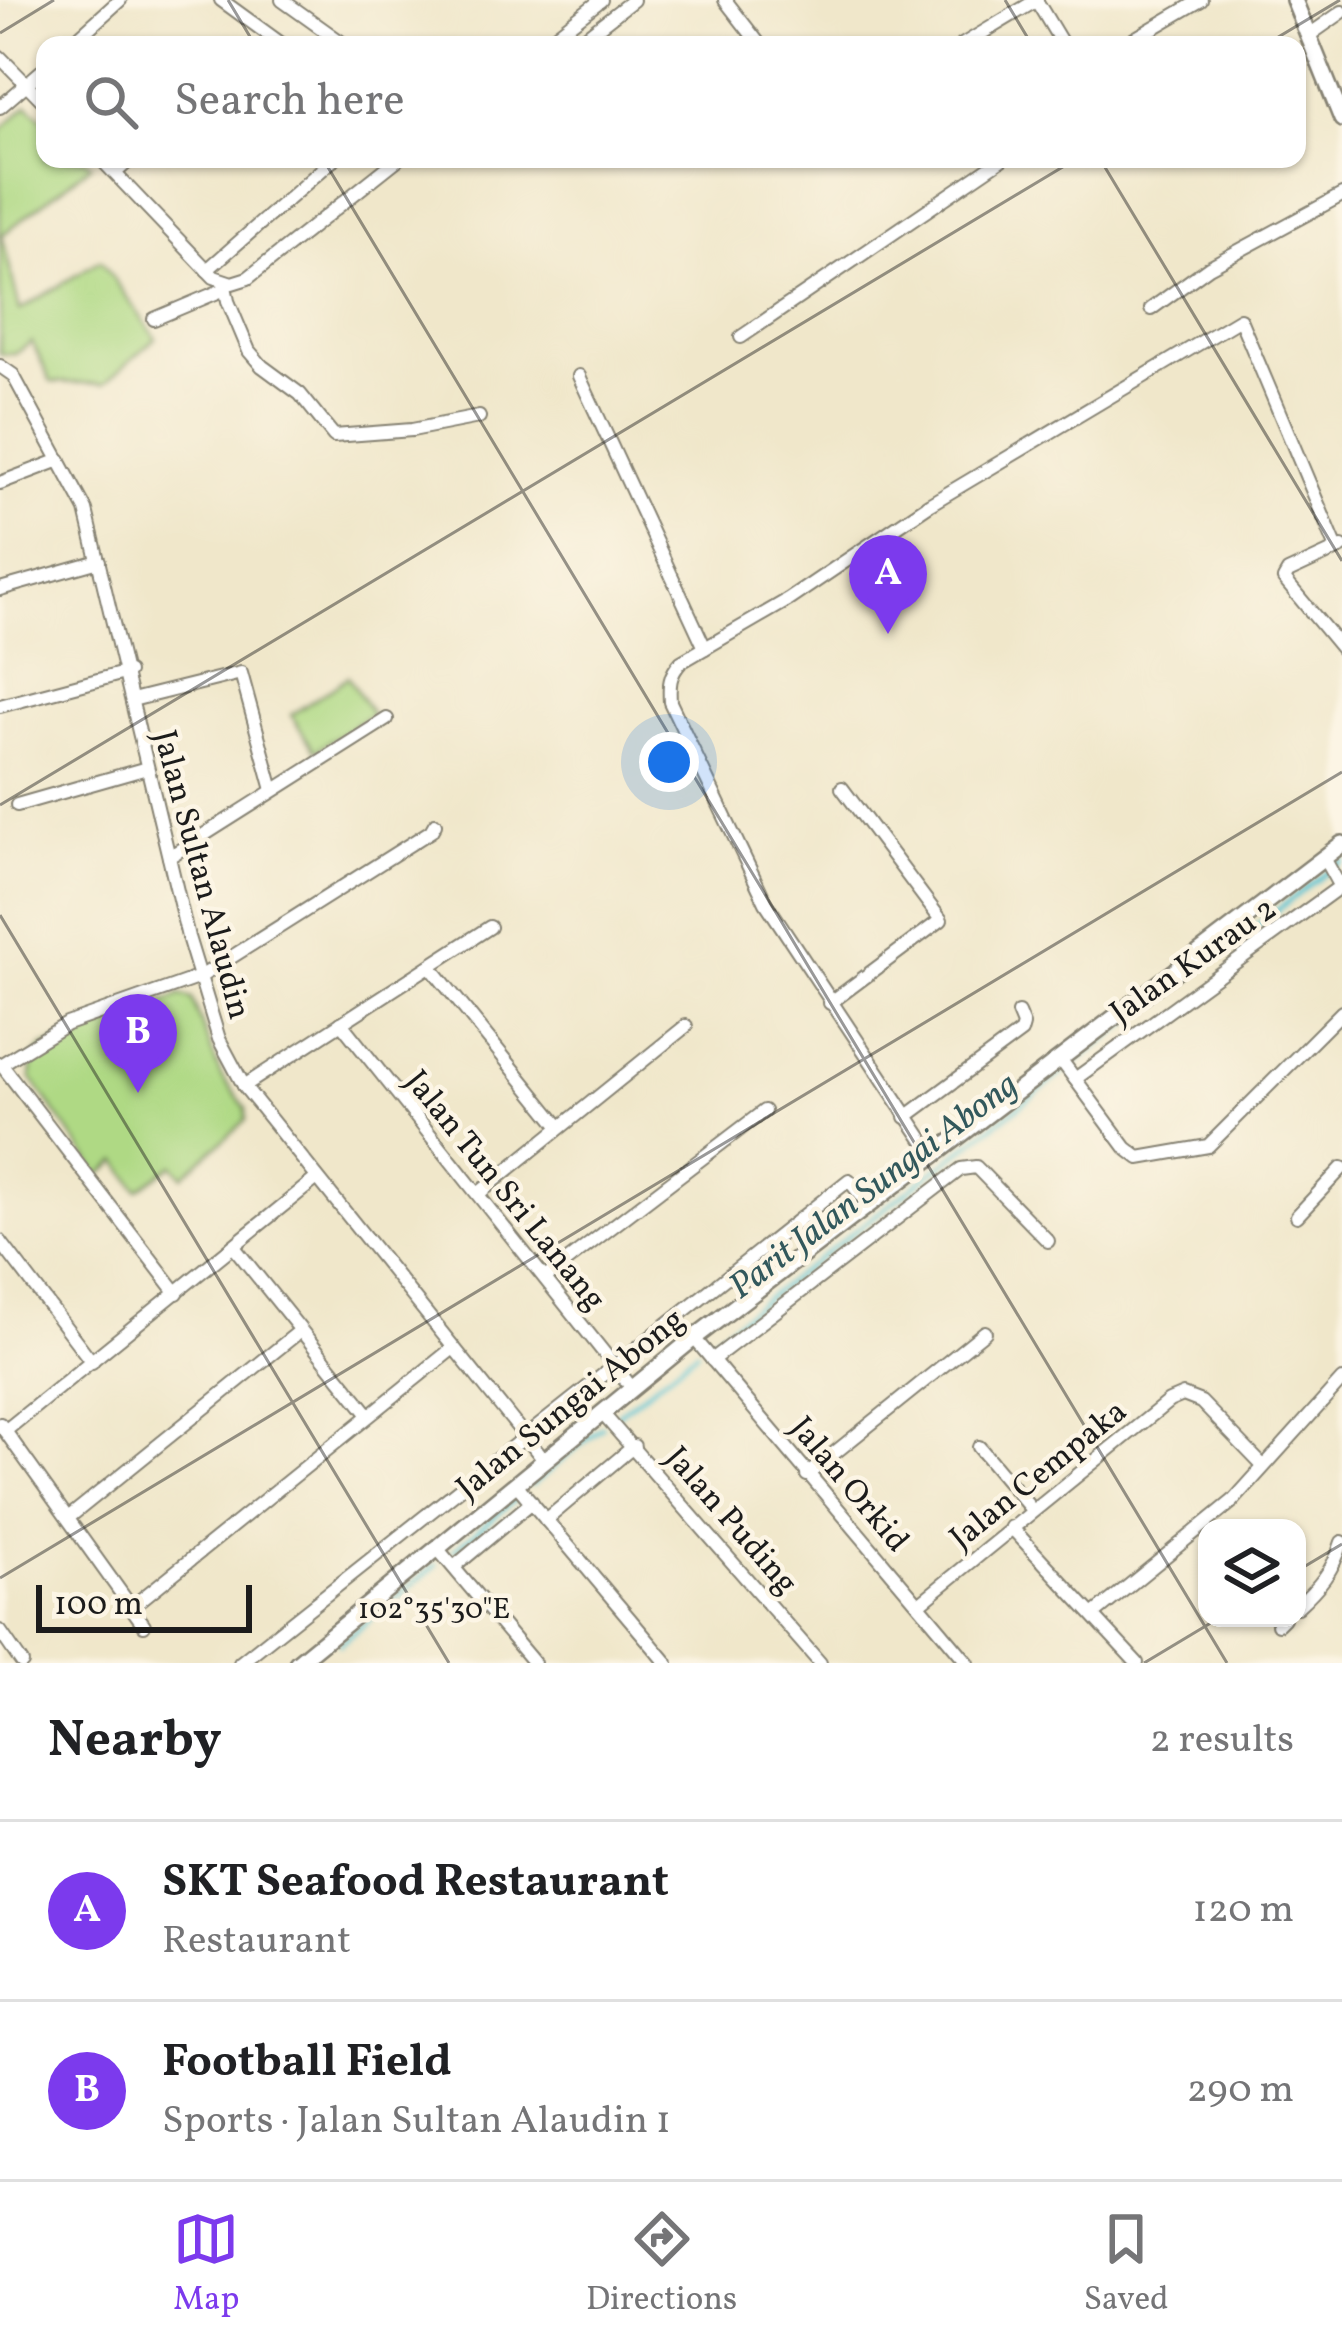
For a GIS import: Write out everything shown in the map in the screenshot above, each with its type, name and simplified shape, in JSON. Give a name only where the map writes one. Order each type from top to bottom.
[{"type":"street","points":[[80,36],[120,0]]},
{"type":"street","points":[[221,0],[261,36]]},
{"type":"street","points":[[282,0],[333,36]]},
{"type":"street","points":[[297,10],[310,0]]},
{"type":"street","points":[[555,36],[601,0]]},
{"type":"street","points":[[587,36],[633,0]]},
{"type":"street","points":[[725,0],[753,36]]},
{"type":"street","points":[[977,36],[1037,0],[1058,36]]},
{"type":"street","points":[[1139,36],[1201,0]]},
{"type":"street","points":[[1294,0],[1342,119]]},
{"type":"street","points":[[1308,36],[1342,12]]},
{"type":"street","points":[[0,57],[36,94]]},
{"type":"street","points":[[0,107],[36,76]]},
{"type":"street","points":[[110,168],[218,279],[249,351],[300,394],[334,436],[424,429],[479,417]]},
{"type":"street","points":[[115,173],[120,168]]},
{"type":"street","points":[[154,319],[218,279],[325,168]]},
{"type":"street","points":[[218,279],[232,284],[248,278],[387,168]]},
{"type":"street","points":[[741,337],[989,168]]},
{"type":"street","points":[[1151,309],[1209,267],[1342,195]]},
{"type":"street","points":[[933,1155],[751,877],[670,702],[673,670],[930,504],[1240,319],[1340,548],[1288,572],[1284,579],[1342,649]]},
{"type":"street","name":"Jalan Sultan Alaudin","points":[[0,366],[13,375],[86,510],[169,857],[219,1040],[244,1085],[544,1460]]},
{"type":"street","points":[[579,376],[705,648]]},
{"type":"street","points":[[0,483],[60,460]]},
{"type":"street","points":[[0,589],[99,561]]},
{"type":"street","points":[[0,706],[128,671]]},
{"type":"street","points":[[132,700],[241,673],[273,790]]},
{"type":"street","points":[[169,857],[387,719]]},
{"type":"street","points":[[17,805],[147,768]]},
{"type":"street","points":[[830,1004],[941,920],[842,788]]},
{"type":"street","points":[[177,1293],[1,1064],[67,1024],[200,977],[435,824]]},
{"type":"street","name":"Jalan Sungai Abong","points":[[297,1663],[694,1338],[868,1204],[1061,1060],[1133,1021],[1269,919],[1342,844]]},
{"type":"street","points":[[1326,862],[1339,884]]},
{"type":"street","name":"Jalan Kurau 2","points":[[1076,1078],[1133,1021],[1269,919],[1339,884]]},
{"type":"street","points":[[244,1085],[490,928]]},
{"type":"street","points":[[430,966],[560,1127]]},
{"type":"street","points":[[1061,1060],[1138,1158],[1198,1150],[1208,1146],[1342,1012]]},
{"type":"street","points":[[906,1117],[1021,1032],[1018,1013]]},
{"type":"street","name":"Jalan Tun Sri Lanang","points":[[341,1023],[632,1388]]},
{"type":"street","points":[[478,1194],[686,1026]]},
{"type":"street","points":[[544,1278],[764,1111]]},
{"type":"street","points":[[712,1360],[961,1169],[976,1168],[1048,1241]]},
{"type":"street","points":[[1297,1216],[1342,1168]]},
{"type":"street","points":[[144,1625],[3,1428],[92,1362],[317,1178]]},
{"type":"street","points":[[240,1663],[850,1180],[868,1204]]},
{"type":"street","points":[[0,1240],[92,1362]]},
{"type":"street","points":[[234,1247],[369,1415]]},
{"type":"street","points":[[68,1518],[300,1331]]},
{"type":"street","points":[[807,1475],[985,1332]]},
{"type":"street","name":"Jalan Orkid","points":[[694,1338],[963,1657]]},
{"type":"street","points":[[134,1606],[452,1349]]},
{"type":"street","points":[[1093,1615],[1233,1501],[1342,1380]]},
{"type":"street","name":"Jalan Cempaka","points":[[919,1604],[1168,1401],[1195,1396],[1263,1466]]},
{"type":"street","name":"Jalan Puding","points":[[602,1413],[820,1663]]},
{"type":"street","points":[[546,1520],[634,1446]]},
{"type":"street","points":[[979,1448],[1032,1510]]},
{"type":"street","points":[[516,1484],[668,1663]]},
{"type":"street","points":[[454,1567],[532,1502]]},
{"type":"street","points":[[1011,1527],[1136,1663]]},
{"type":"street","points":[[1306,1599],[1321,1586],[1342,1542]]},
{"type":"street","points":[[437,1548],[535,1663]]},
{"type":"street","points":[[0,1631],[22,1663]]},
{"type":"street","points":[[945,1663],[963,1657]]},
{"type":"green space","points":[[28,105],[36,113],[36,168],[87,168],[2,235],[20,310],[100,260],[156,338],[104,384],[51,382],[32,342],[15,354],[0,354],[0,130]]},
{"type":"green space","points":[[348,677],[372,714],[315,751],[291,715]]},
{"type":"green space","points":[[181,995],[192,999],[221,1076],[246,1108],[246,1120],[183,1176],[173,1165],[138,1190],[118,1161],[100,1175],[31,1078],[33,1058],[43,1047]]},
{"type":"waterway","name":"Parit Jalan Sungai Abong","points":[[1073,1065],[1342,861]]},
{"type":"waterway","name":"Parit Jalan Sungai Abong","points":[[714,1338],[1063,1073]]},
{"type":"waterway","name":"Parit Jalan Sungai Abong","points":[[618,1414],[697,1351]]},
{"type":"waterway","name":"Parit Jalan Sungai Abong","points":[[532,1485],[602,1427]]},
{"type":"waterway","name":"Parit Jalan Sungai Abong","points":[[454,1550],[517,1498]]},
{"type":"waterway","name":"Parit Jalan Sungai Abong","points":[[340,1644],[436,1565]]},
{"type":"place","name":"SKT Seafood Restaurant","points":[[888,634]]},
{"type":"place","name":"Football Field","points":[[138,1093]]}]
